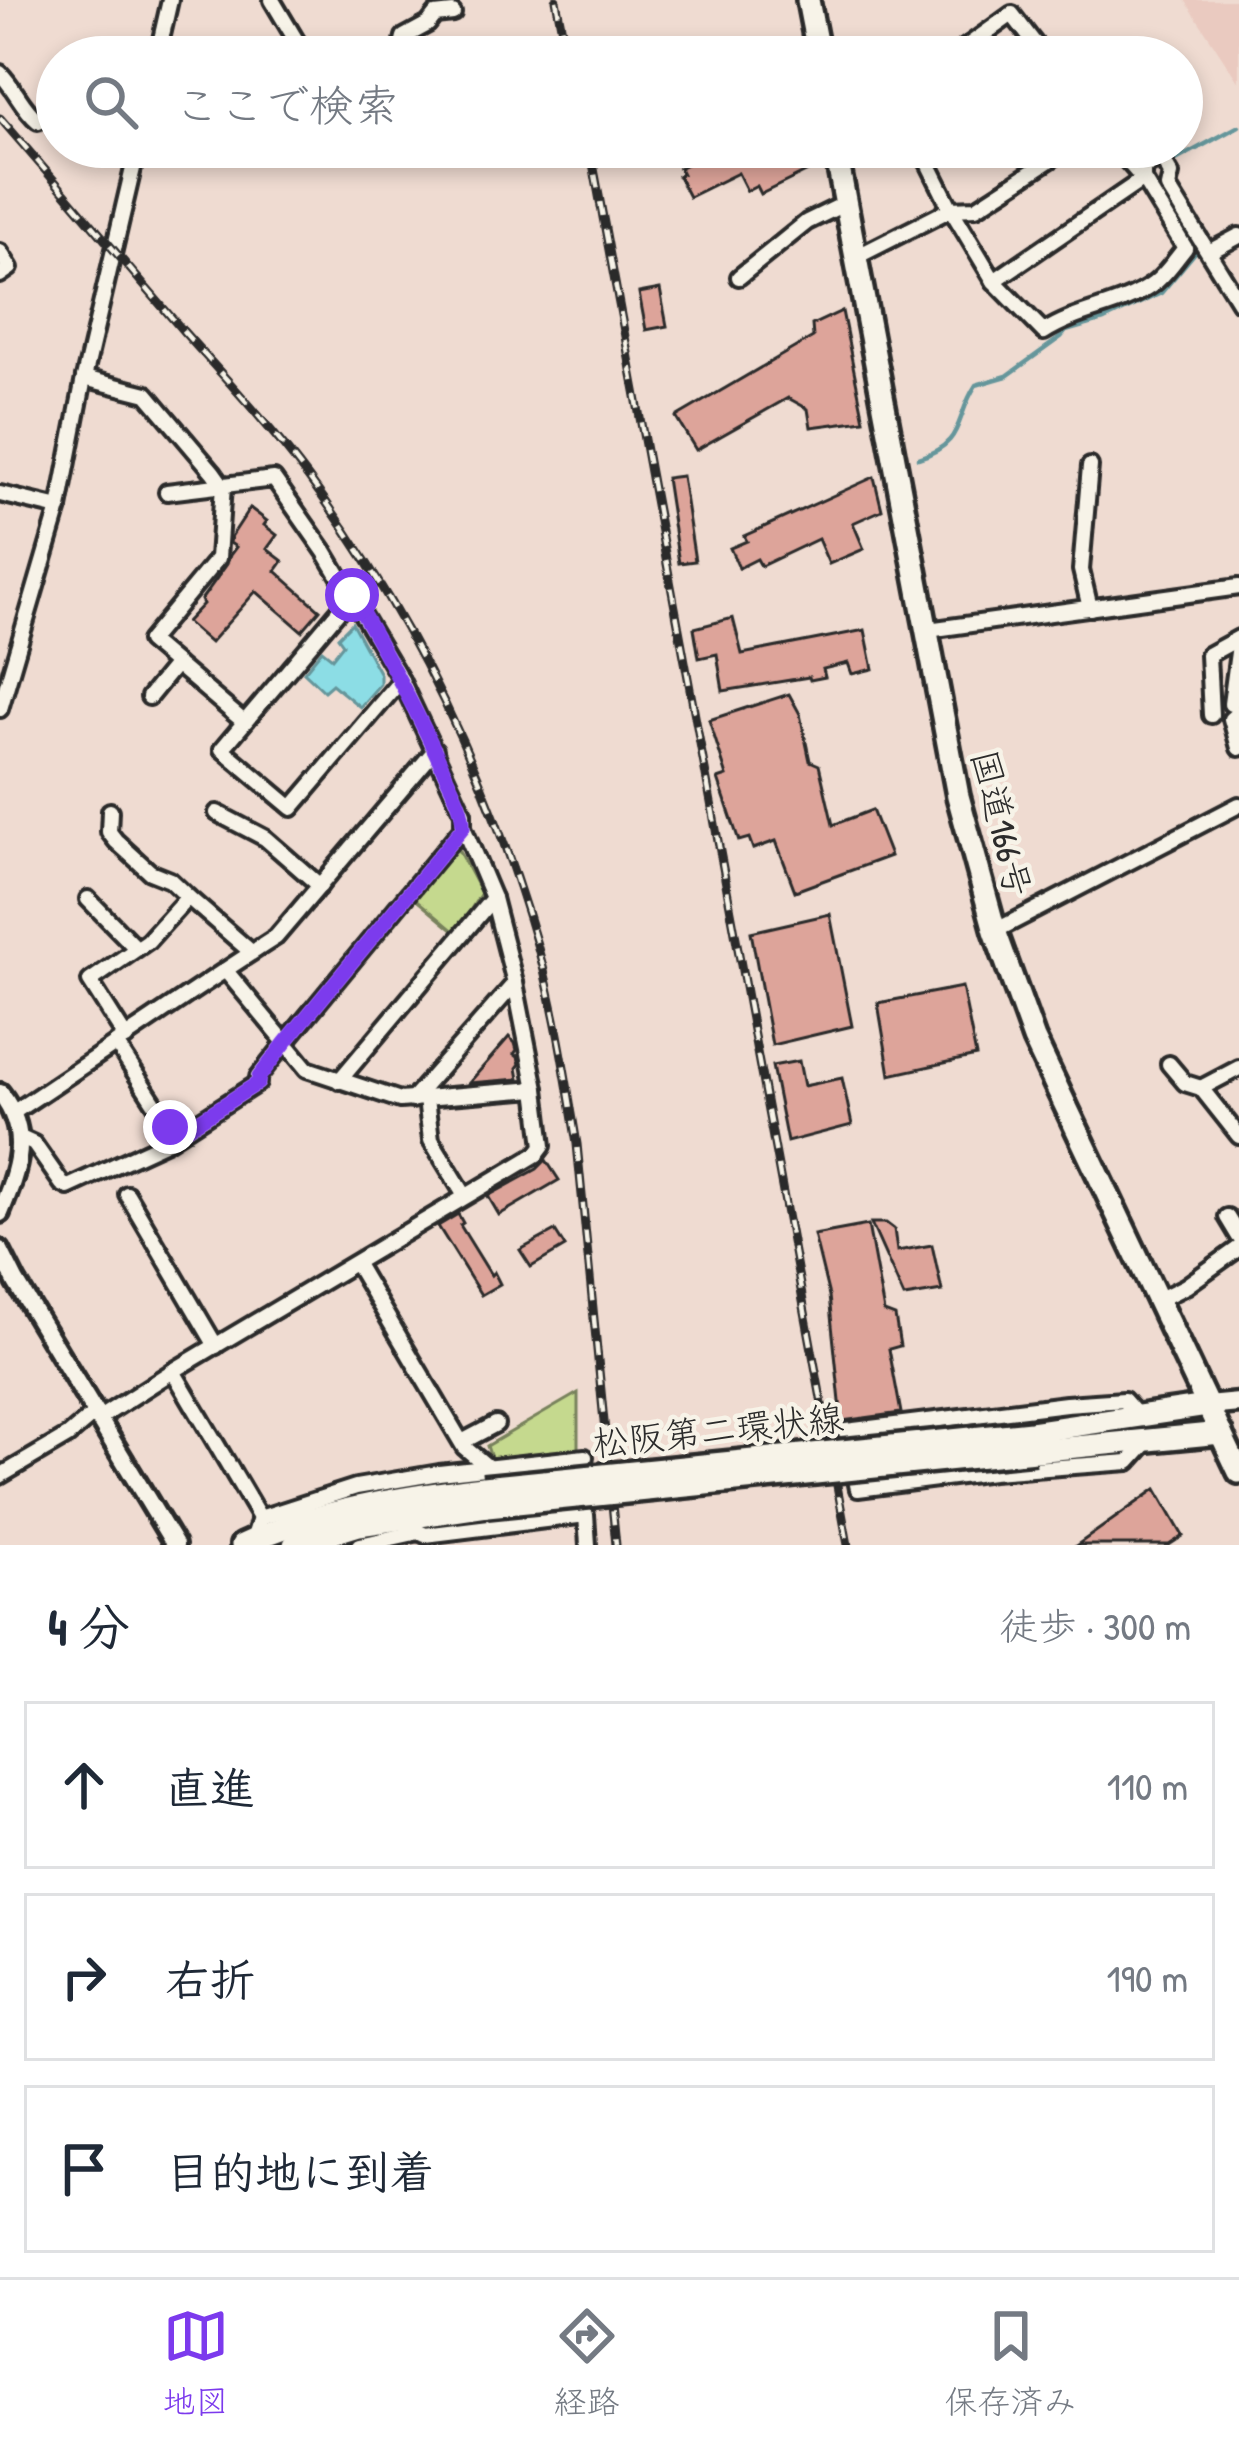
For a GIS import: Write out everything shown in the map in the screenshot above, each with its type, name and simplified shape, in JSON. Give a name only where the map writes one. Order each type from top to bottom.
[{"type":"main road","points":[[808,0],[815,36]]},
{"type":"main road","name":"国道166号","points":[[840,168],[958,796],[995,931],[1034,1039],[1207,1406],[1230,1432],[1239,1472]]},
{"type":"main road","points":[[1207,1406],[1239,1402]]},
{"type":"main road","name":"松阪第二環状線","points":[[1033,1441],[1138,1416],[1207,1406]]},
{"type":"main road","name":"松阪第二環状線","points":[[247,1542],[311,1518],[402,1497],[487,1487],[1033,1441],[1148,1442],[1230,1432]]},
{"type":"main road","name":"松阪第二環状線","points":[[294,1545],[487,1487]]},
{"type":"street","points":[[162,36],[170,0]]},
{"type":"street","points":[[272,0],[293,36]]},
{"type":"street","points":[[427,0],[435,15]]},
{"type":"street","points":[[407,36],[435,15],[453,13]]},
{"type":"street","points":[[981,36],[1012,14],[1029,36]]},
{"type":"street","points":[[0,73],[36,119]]},
{"type":"street","points":[[0,710],[59,508],[133,168]]},
{"type":"street","points":[[934,168],[951,209],[994,281],[1044,332],[1065,318],[1116,304],[1156,283],[1185,248],[1134,168]]},
{"type":"street","points":[[858,256],[951,209],[976,208],[1038,168]]},
{"type":"street","points":[[1143,168],[1143,178]]},
{"type":"street","points":[[1167,168],[1168,187],[1239,302]]},
{"type":"street","points":[[994,281],[1143,178]]},
{"type":"street","points":[[739,277],[807,222],[846,203]]},
{"type":"street","points":[[1209,252],[1239,236]]},
{"type":"street","points":[[0,252],[10,268],[0,275]]},
{"type":"street","points":[[84,378],[147,394],[223,486],[218,558],[149,640],[244,722]]},
{"type":"street","points":[[1090,466],[1081,570],[1090,608]]},
{"type":"street","points":[[0,1476],[537,1154],[543,1145],[515,983],[493,898],[463,827],[463,813],[401,680],[352,595],[274,479],[167,492]]},
{"type":"street","points":[[0,494],[59,508]]},
{"type":"street","points":[[928,630],[1239,587]]},
{"type":"street","points":[[352,595],[222,748],[292,808],[401,680]]},
{"type":"street","points":[[1211,715],[1208,656],[1239,641],[1231,719],[1239,748]]},
{"type":"street","points":[[148,697],[176,664]]},
{"type":"street","points":[[14,1112],[276,938],[435,750]]},
{"type":"street","points":[[995,931],[1239,805]]},
{"type":"street","points":[[110,811],[109,832],[116,841],[150,872],[170,880],[250,951]]},
{"type":"street","points":[[217,814],[265,838],[320,886]]},
{"type":"street","points":[[21,1138],[34,1144],[68,1187],[173,1137],[258,1083],[285,1043],[463,827]]},
{"type":"street","points":[[173,1137],[90,981],[148,940],[188,897]]},
{"type":"street","points":[[339,1081],[493,898]]},
{"type":"street","points":[[88,899],[136,948]]},
{"type":"street","points":[[226,971],[308,1069],[339,1081],[400,1100],[536,1090]]},
{"type":"street","points":[[419,1099],[515,983]]},
{"type":"street","points":[[1169,1064],[1185,1083],[1201,1088],[1239,1136]]},
{"type":"street","points":[[1201,1088],[1239,1068]]},
{"type":"street","points":[[0,1094],[14,1112],[21,1138],[0,1214]]},
{"type":"street","points":[[419,1099],[430,1140],[465,1196]]},
{"type":"street","points":[[127,1194],[216,1346]]},
{"type":"street","points":[[1227,1217],[1239,1237]]},
{"type":"street","points":[[1158,1300],[1239,1248]]},
{"type":"street","points":[[0,1250],[175,1545]]},
{"type":"street","points":[[356,1264],[487,1487]]},
{"type":"street","points":[[173,1371],[260,1518]]},
{"type":"street","points":[[1138,1416],[1124,1400],[846,1431],[858,1489],[992,1472],[1130,1462],[1148,1442]]},
{"type":"street","points":[[462,1442],[496,1424]]},
{"type":"street","points":[[247,1542],[260,1518],[356,1487],[487,1487],[585,1457]]},
{"type":"street","points":[[360,1545],[419,1532],[586,1516],[588,1545]]},
{"type":"street","points":[[466,1529],[475,1545]]},
{"type":"shaded area","points":[[1185,0],[1239,0],[1239,83]]},
{"type":"green space","points":[[456,846],[481,893],[456,933],[413,897]]},
{"type":"green space","points":[[578,1393],[578,1449],[492,1461],[487,1446]]},
{"type":"water","points":[[352,623],[380,674],[380,684],[360,707],[332,684],[324,691],[304,672],[322,650],[332,658],[343,644],[338,637]]},
{"type":"building","points":[[679,168],[812,169],[761,194],[757,186],[747,191],[738,173],[689,197],[678,176],[682,174]]},
{"type":"building","points":[[660,289],[667,326],[646,330],[639,293]]},
{"type":"building","points":[[842,311],[864,420],[811,427],[808,409],[788,398],[696,450],[676,417],[813,337],[812,325]]},
{"type":"building","points":[[682,476],[695,561],[679,563],[666,478]]},
{"type":"building","points":[[874,477],[882,510],[853,523],[864,549],[829,564],[818,539],[761,566],[757,559],[739,568],[730,548],[747,541],[744,536]]},
{"type":"building","points":[[250,508],[277,535],[267,549],[283,561],[276,571],[320,610],[302,631],[256,591],[210,643],[186,622],[227,564],[236,547],[231,537]]},
{"type":"building","points":[[733,618],[742,654],[865,630],[873,669],[852,674],[848,663],[823,669],[825,677],[723,691],[717,654],[699,658],[694,628]]},
{"type":"building","points":[[789,694],[800,714],[810,761],[819,765],[833,825],[872,810],[890,856],[795,891],[776,841],[753,849],[749,838],[739,841],[718,779],[727,776],[709,720]]},
{"type":"building","points":[[830,914],[852,1026],[772,1045],[751,932]]},
{"type":"building","points":[[962,987],[976,1056],[890,1075],[878,1003]]},
{"type":"building","points":[[509,1037],[517,1050],[519,1079],[469,1083]]},
{"type":"building","points":[[799,1061],[804,1086],[842,1078],[852,1125],[787,1142],[772,1066]]},
{"type":"building","points":[[546,1160],[559,1180],[499,1215],[488,1196]]},
{"type":"building","points":[[458,1214],[460,1225],[500,1284],[481,1295],[438,1226]]},
{"type":"building","points":[[871,1223],[886,1223],[894,1229],[897,1251],[932,1245],[942,1291],[904,1297]]},
{"type":"building","points":[[868,1225],[884,1312],[895,1316],[900,1346],[889,1349],[901,1413],[842,1421],[829,1296],[814,1235]]},
{"type":"building","points":[[555,1231],[565,1247],[531,1267],[520,1250]]},
{"type":"building","points":[[1156,1489],[1183,1536],[1169,1545],[1077,1545]]},
{"type":"waterway","points":[[1203,145],[1239,126]]},
{"type":"waterway","points":[[918,458],[952,437],[976,385],[1007,376],[1066,331],[1104,320],[1161,293],[1197,250],[1163,186]]},
{"type":"railway","points":[[556,0],[563,36]]},
{"type":"railway","points":[[0,118],[36,160]]},
{"type":"railway","points":[[43,168],[308,477],[414,644],[471,762],[518,885],[560,1046],[577,1144],[616,1545]]},
{"type":"railway","points":[[594,168],[848,1545]]},
{"type":"route","points":[[170,1127],[173,1137],[258,1083],[285,1043],[463,827],[463,813],[435,750],[352,595]]}]
